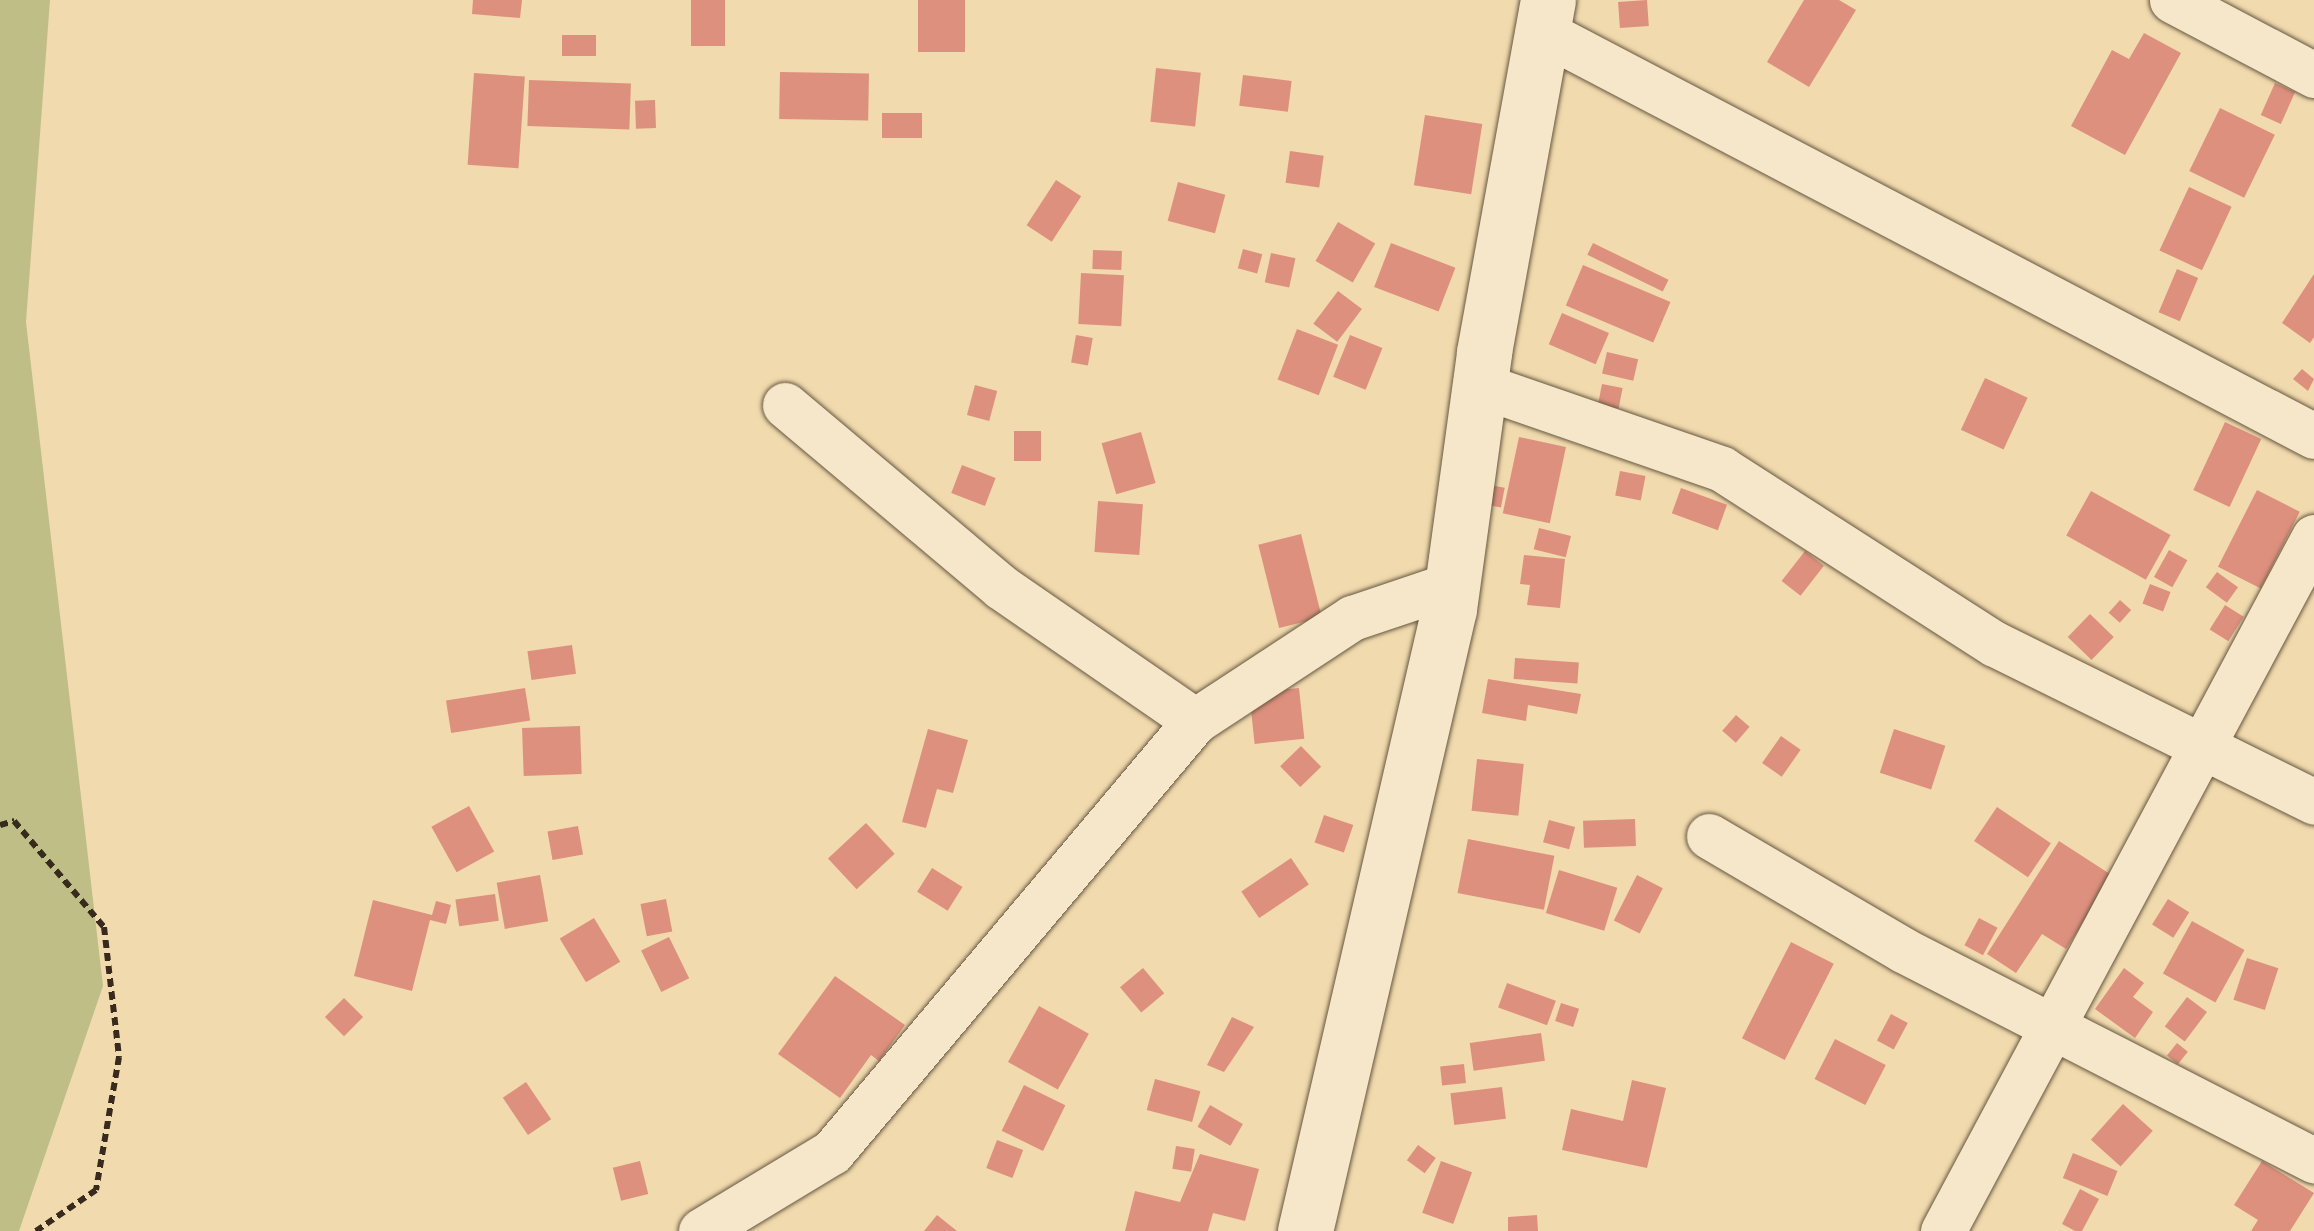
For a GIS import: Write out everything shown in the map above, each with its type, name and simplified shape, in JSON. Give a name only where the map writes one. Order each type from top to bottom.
[{"type":"street","points":[[2172,0],[2314,74]]},
{"type":"street","points":[[1305,1231],[1452,584],[1480,385],[1546,16],[2314,436]]},
{"type":"street","points":[[1480,385],[1722,469],[1995,644],[2200,750],[2314,802]]},
{"type":"street","points":[[785,405],[1001,587],[1195,721]]},
{"type":"street","points":[[1943,1231],[2314,537]]},
{"type":"street","points":[[701,1231],[832,1152],[1195,721],[1352,618],[1452,584]]},
{"type":"street","points":[[1710,836],[1903,950],[2054,1023],[2314,1160]]},
{"type":"path","points":[[0,825],[14,822],[104,927],[119,1057],[96,1190],[36,1231]]},
{"type":"shaded area","points":[[0,0],[50,0],[26,322],[103,986],[19,1231],[0,1231]]},
{"type":"building","points":[[473,0],[522,0],[520,18],[472,14]]},
{"type":"building","points":[[691,0],[725,0],[725,46],[691,46]]},
{"type":"building","points":[[918,0],[965,0],[965,52],[918,52]]},
{"type":"building","points":[[1647,0],[1649,26],[1620,28],[1618,2]]},
{"type":"building","points":[[1804,0],[1839,0],[1856,10],[1809,87],[1767,62]]},
{"type":"building","points":[[2144,33],[2181,53],[2125,155],[2071,126],[2112,50],[2129,59]]},
{"type":"building","points":[[562,35],[596,35],[596,56],[562,56]]},
{"type":"building","points":[[1156,68],[1201,73],[1195,126],[1150,122]]},
{"type":"building","points":[[780,72],[869,74],[868,121],[779,119]]},
{"type":"building","points":[[474,73],[525,77],[518,168],[468,165]]},
{"type":"building","points":[[1243,75],[1292,81],[1288,112],[1239,106]]},
{"type":"building","points":[[529,80],[631,84],[629,130],[527,126]]},
{"type":"building","points":[[2275,83],[2295,92],[2281,124],[2261,115]]},
{"type":"building","points":[[655,100],[656,128],[636,129],[635,101]]},
{"type":"building","points":[[2220,108],[2275,135],[2244,198],[2189,171]]},
{"type":"building","points":[[882,113],[922,113],[922,138],[882,138]]},
{"type":"building","points":[[1425,115],[1482,124],[1471,194],[1414,185]]},
{"type":"building","points":[[1290,151],[1324,156],[1319,187],[1286,183]]},
{"type":"building","points":[[1056,180],[1081,196],[1052,242],[1027,225]]},
{"type":"building","points":[[1178,182],[1225,195],[1215,233],[1168,221]]},
{"type":"building","points":[[2189,187],[2232,207],[2202,270],[2159,250]]},
{"type":"building","points":[[1338,222],[1375,244],[1353,282],[1316,261]]},
{"type":"building","points":[[1391,243],[1455,268],[1439,312],[1374,287]]},
{"type":"building","points":[[1593,243],[1668,280],[1663,292],[1587,255]]},
{"type":"building","points":[[1243,249],[1262,254],[1257,273],[1238,268]]},
{"type":"building","points":[[1093,250],[1122,251],[1121,270],[1092,269]]},
{"type":"building","points":[[1271,253],[1295,258],[1289,288],[1265,282]]},
{"type":"building","points":[[1583,265],[1670,302],[1653,343],[1566,306]]},
{"type":"building","points":[[2177,269],[2198,278],[2180,321],[2159,312]]},
{"type":"building","points":[[1081,273],[1124,275],[1121,326],[1078,324]]},
{"type":"building","points":[[2314,274],[2314,337],[2310,343],[2282,323]]},
{"type":"building","points":[[1338,291],[1362,309],[1337,342],[1313,324]]},
{"type":"building","points":[[1562,313],[1609,333],[1596,364],[1549,344]]},
{"type":"building","points":[[1297,329],[1338,345],[1319,395],[1278,379]]},
{"type":"building","points":[[1076,335],[1093,338],[1088,366],[1071,363]]},
{"type":"building","points":[[1350,335],[1382,348],[1366,390],[1333,377]]},
{"type":"building","points":[[1607,352],[1638,359],[1633,381],[1602,373]]},
{"type":"building","points":[[2302,369],[2314,379],[2308,391],[2293,379]]},
{"type":"building","points":[[1985,378],[2028,398],[2004,450],[1961,430]]},
{"type":"building","points":[[1602,384],[1623,388],[1619,409],[1598,405]]},
{"type":"building","points":[[975,385],[997,391],[989,421],[967,415]]},
{"type":"building","points":[[2225,422],[2261,439],[2230,507],[2193,490]]},
{"type":"building","points":[[1014,431],[1041,431],[1041,461],[1014,461]]},
{"type":"building","points":[[1141,432],[1156,483],[1116,494],[1102,443]]},
{"type":"building","points":[[1519,437],[1566,447],[1550,523],[1503,513]]},
{"type":"building","points":[[962,465],[996,478],[985,506],[951,493]]},
{"type":"building","points":[[1620,471],[1646,476],[1641,501],[1615,496]]},
{"type":"building","points":[[1490,485],[1505,488],[1501,507],[1486,505]]},
{"type":"building","points":[[1681,488],[1727,505],[1718,530],[1672,513]]},
{"type":"building","points":[[2257,490],[2300,512],[2261,588],[2218,567]]},
{"type":"building","points":[[2091,491],[2171,535],[2146,580],[2066,536]]},
{"type":"building","points":[[1098,501],[1143,504],[1139,555],[1094,552]]},
{"type":"building","points":[[1539,528],[1571,536],[1566,557],[1534,549]]},
{"type":"building","points":[[1301,534],[1322,617],[1279,628],[1258,545]]},
{"type":"building","points":[[2169,550],[2187,560],[2172,587],[2154,577]]},
{"type":"building","points":[[1805,551],[1824,566],[1801,596],[1782,581]]},
{"type":"building","points":[[1524,555],[1565,559],[1560,608],[1527,605],[1530,585],[1520,584]]},
{"type":"building","points":[[2217,572],[2238,587],[2227,603],[2206,587]]},
{"type":"building","points":[[2150,584],[2171,592],[2163,611],[2142,604]]},
{"type":"building","points":[[2120,600],[2131,610],[2120,623],[2109,613]]},
{"type":"building","points":[[2225,605],[2244,617],[2228,641],[2210,630]]},
{"type":"building","points":[[2090,614],[2114,637],[2092,660],[2068,637]]},
{"type":"building","points":[[572,645],[576,674],[531,680],[527,651]]},
{"type":"building","points":[[1515,658],[1579,662],[1577,683],[1514,679]]},
{"type":"building","points":[[1488,679],[1581,694],[1577,714],[1528,705],[1526,721],[1482,713]]},
{"type":"building","points":[[525,688],[530,721],[451,733],[446,701]]},
{"type":"building","points":[[1299,688],[1304,739],[1255,744],[1249,693]]},
{"type":"building","points":[[1736,715],[1750,727],[1736,743],[1722,731]]},
{"type":"building","points":[[580,726],[582,774],[524,776],[522,728]]},
{"type":"building","points":[[928,729],[968,740],[953,793],[937,789],[926,828],[902,822]]},
{"type":"building","points":[[1894,729],[1945,746],[1931,789],[1880,773]]},
{"type":"building","points":[[1781,736],[1801,750],[1782,777],[1762,763]]},
{"type":"building","points":[[1301,746],[1321,767],[1300,787],[1280,766]]},
{"type":"building","points":[[1477,759],[1524,764],[1518,816],[1472,811]]},
{"type":"building","points":[[469,806],[494,851],[457,872],[431,827]]},
{"type":"building","points":[[1997,807],[2051,843],[2028,877],[1974,841]]},
{"type":"building","points":[[1324,815],[1353,825],[1344,853],[1315,842]]},
{"type":"building","points":[[1635,819],[1636,846],[1584,848],[1583,821]]},
{"type":"building","points":[[1549,820],[1575,827],[1569,849],[1543,842]]},
{"type":"building","points":[[866,823],[895,854],[857,889],[828,858]]},
{"type":"building","points":[[578,826],[583,855],[553,860],[547,831]]},
{"type":"building","points":[[1468,839],[1554,856],[1544,910],[1458,893]]},
{"type":"building","points":[[2059,841],[2113,876],[2066,949],[2042,934],[2016,973],[1987,954]]},
{"type":"building","points":[[1291,858],[1309,885],[1259,918],[1241,892]]},
{"type":"building","points":[[932,868],[963,887],[948,911],[917,892]]},
{"type":"building","points":[[1559,870],[1617,888],[1604,931],[1546,913]]},
{"type":"building","points":[[540,875],[548,921],[505,929],[497,883]]},
{"type":"building","points":[[1637,875],[1663,888],[1640,934],[1614,920]]},
{"type":"building","points":[[495,894],[499,921],[459,926],[455,900]]},
{"type":"building","points":[[666,899],[672,931],[647,936],[640,904]]},
{"type":"building","points":[[2168,899],[2189,912],[2173,938],[2152,924]]},
{"type":"building","points":[[373,900],[432,915],[436,901],[451,905],[446,924],[430,920],[412,991],[354,976]]},
{"type":"building","points":[[594,918],[620,962],[586,982],[560,939]]},
{"type":"building","points":[[1979,918],[1998,928],[1983,955],[1964,945]]},
{"type":"building","points":[[2192,921],[2244,950],[2215,1003],[2163,973]]},
{"type":"building","points":[[669,937],[689,978],[661,992],[641,951]]},
{"type":"building","points":[[1791,942],[1834,964],[1785,1060],[1742,1038]]},
{"type":"building","points":[[2247,958],[2278,968],[2265,1010],[2233,1000]]},
{"type":"building","points":[[1143,968],[1164,993],[1141,1013],[1120,987]]},
{"type":"building","points":[[2124,968],[2144,983],[2133,997],[2153,1012],[2135,1038],[2095,1009]]},
{"type":"building","points":[[835,976],[905,1025],[879,1061],[871,1055],[840,1098],[778,1054]]},
{"type":"building","points":[[1507,983],[1556,1001],[1547,1025],[1498,1007]]},
{"type":"building","points":[[2187,997],[2207,1012],[2185,1042],[2165,1027]]},
{"type":"building","points":[[344,998],[363,1017],[344,1036],[325,1017]]},
{"type":"building","points":[[1561,1003],[1579,1009],[1573,1027],[1555,1021]]},
{"type":"building","points":[[1039,1006],[1089,1034],[1058,1090],[1008,1062]]},
{"type":"building","points":[[1891,1014],[1908,1023],[1894,1049],[1877,1040]]},
{"type":"building","points":[[1232,1017],[1254,1027],[1224,1072],[1207,1065]]},
{"type":"building","points":[[1541,1033],[1545,1061],[1474,1071],[1470,1043]]},
{"type":"building","points":[[1835,1039],[1886,1065],[1865,1105],[1815,1079]]},
{"type":"building","points":[[2177,1043],[2188,1052],[2178,1064],[2167,1055]]},
{"type":"building","points":[[1464,1064],[1466,1083],[1442,1085],[1440,1067]]},
{"type":"building","points":[[1155,1079],[1200,1091],[1192,1122],[1147,1110]]},
{"type":"building","points":[[1632,1080],[1666,1088],[1647,1168],[1562,1150],[1571,1109],[1623,1121]]},
{"type":"building","points":[[526,1082],[551,1119],[528,1135],[503,1098]]},
{"type":"building","points":[[1024,1085],[1065,1105],[1043,1151],[1002,1131]]},
{"type":"building","points":[[1502,1087],[1506,1119],[1454,1125],[1450,1093]]},
{"type":"building","points":[[2123,1104],[2153,1131],[2121,1166],[2091,1140]]},
{"type":"building","points":[[1210,1105],[1243,1124],[1230,1146],[1198,1127]]},
{"type":"building","points":[[997,1140],[1023,1150],[1012,1178],[986,1168]]},
{"type":"building","points":[[1418,1145],[1436,1158],[1425,1173],[1407,1160]]},
{"type":"building","points":[[1176,1146],[1195,1149],[1191,1172],[1172,1169]]},
{"type":"building","points":[[2073,1153],[2118,1171],[2107,1196],[2063,1178]]},
{"type":"building","points":[[1200,1154],[1259,1169],[1245,1221],[1213,1213],[1208,1231],[1125,1231],[1135,1191],[1180,1202]]},
{"type":"building","points":[[640,1161],[648,1194],[621,1201],[613,1168]]},
{"type":"building","points":[[1441,1161],[1472,1172],[1453,1224],[1422,1213]]},
{"type":"building","points":[[2262,1161],[2314,1193],[2290,1231],[2251,1231],[2258,1220],[2234,1205]]},
{"type":"building","points":[[2080,1189],[2099,1199],[2082,1231],[2075,1231],[2062,1224]]},
{"type":"building","points":[[937,1215],[957,1231],[924,1231]]},
{"type":"building","points":[[1537,1215],[1538,1231],[1508,1231],[1508,1217]]}]
